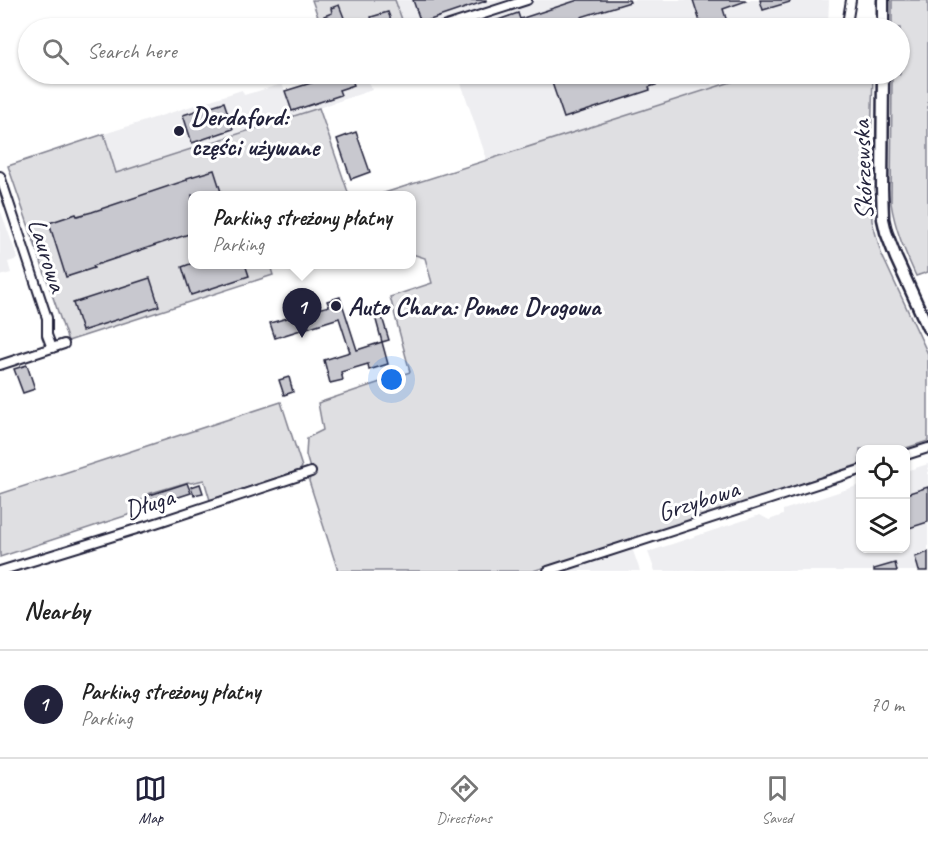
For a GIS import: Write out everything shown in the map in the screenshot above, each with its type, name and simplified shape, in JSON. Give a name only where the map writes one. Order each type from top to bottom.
[{"type":"street","points":[[471,18],[527,0]]},
{"type":"street","points":[[848,18],[851,0]]},
{"type":"street","points":[[883,0],[883,18]]},
{"type":"street","name":"Skórzewska","points":[[883,84],[883,219],[896,258],[928,328]]},
{"type":"street","name":"Laurowa","points":[[0,176],[47,318],[47,335],[52,348]]},
{"type":"street","points":[[0,365],[64,344]]},
{"type":"street","points":[[910,454],[928,448]]},
{"type":"street","name":"Długa","points":[[0,571],[311,472]]},
{"type":"street","name":"Grzybowa","points":[[548,571],[856,472]]},
{"type":"shaded area","points":[[312,0],[395,0],[401,18],[318,18]]},
{"type":"shaded area","points":[[395,0],[510,0],[455,18],[401,18]]},
{"type":"shaded area","points":[[536,0],[829,0],[828,18],[479,18]]},
{"type":"shaded area","points":[[892,0],[928,0],[928,272],[916,276],[904,249],[891,203],[892,84],[910,84],[910,18],[892,18]]},
{"type":"shaded area","name":"Derdaford: części używane","points":[[282,84],[285,91],[306,84],[370,84],[372,90],[116,173],[104,134],[242,90],[244,95]]},
{"type":"shaded area","points":[[461,84],[712,84],[713,87],[487,160]]},
{"type":"shaded area","points":[[725,84],[873,84],[870,180],[872,221],[881,253],[928,354],[928,441],[910,447],[856,445],[856,465],[533,571],[338,571],[309,481],[311,472],[306,455],[307,438],[323,430],[318,403],[410,372],[390,297],[432,283],[425,258],[416,255],[416,191],[390,191]]},
{"type":"shaded area","points":[[319,108],[348,191],[188,191],[188,269],[271,269],[273,275],[68,341],[8,166],[104,134],[116,173]]},
{"type":"shaded area","points":[[0,213],[18,259],[8,262],[11,273],[0,276]]},
{"type":"shaded area","points":[[281,402],[302,467],[300,470],[210,500],[204,480],[188,482],[148,494],[145,499],[131,503],[134,513],[0,557],[0,494]]},
{"type":"shaded area","points":[[928,464],[928,571],[655,571],[648,552],[760,515],[769,520],[783,515],[783,510],[856,486],[856,553],[910,553],[910,470]]},
{"type":"shaded area","points":[[632,548],[640,571],[561,571]]},
{"type":"building","points":[[413,0],[486,0],[436,18],[419,18]]},
{"type":"building","points":[[578,0],[629,0],[630,2],[581,18],[523,18]]},
{"type":"building","points":[[693,0],[746,1],[723,9],[726,18],[699,18]]},
{"type":"building","points":[[760,0],[790,0],[790,2],[763,10]]},
{"type":"building","points":[[339,5],[344,18],[325,18],[324,16],[332,13],[331,8]]},
{"type":"building","points":[[388,12],[390,18],[371,18]]},
{"type":"building","points":[[518,13],[520,18],[504,18]]},
{"type":"building","points":[[308,84],[354,85],[339,90],[341,95],[292,111],[285,91]]},
{"type":"building","points":[[552,84],[658,84],[649,87],[650,90],[564,118]]},
{"type":"building","points":[[224,102],[233,129],[192,143],[183,115]]},
{"type":"building","points":[[356,132],[370,172],[351,179],[337,139]]},
{"type":"building","points":[[214,170],[221,191],[188,191],[188,234],[66,277],[49,223],[76,214],[77,216],[92,212],[187,180],[187,178]]},
{"type":"building","points":[[188,265],[188,269],[247,269],[249,276],[191,295],[182,267]]},
{"type":"building","points":[[150,278],[159,306],[82,331],[73,303]]},
{"type":"building","points":[[340,297],[357,350],[382,342],[388,364],[369,370],[368,364],[341,372],[343,380],[330,383],[324,360],[350,352],[339,318],[275,338],[270,323],[329,306],[327,301]]},
{"type":"building","points":[[379,307],[389,340],[382,342],[373,309]]},
{"type":"building","points":[[27,365],[35,389],[23,393],[14,369]]},
{"type":"building","points":[[289,377],[293,392],[284,395],[279,380]]},
{"type":"building","points":[[187,483],[191,493],[151,506],[147,496]]},
{"type":"building","points":[[200,484],[203,493],[194,495],[191,487]]},
{"type":"building","points":[[928,487],[928,522],[910,528],[910,499],[910,493]]},
{"type":"building","points":[[928,552],[928,571],[919,571],[915,557]]},
{"type":"building","points":[[895,563],[897,571],[874,571],[874,569]]},
{"type":"place","name":"Derdaford: części używane","points":[[179,131]]},
{"type":"place","name":"Auto Chara: Pomoc Drogowa","points":[[336,306]]},
{"type":"place","name":"Parking streżony płatny","points":[[302,338]]}]
